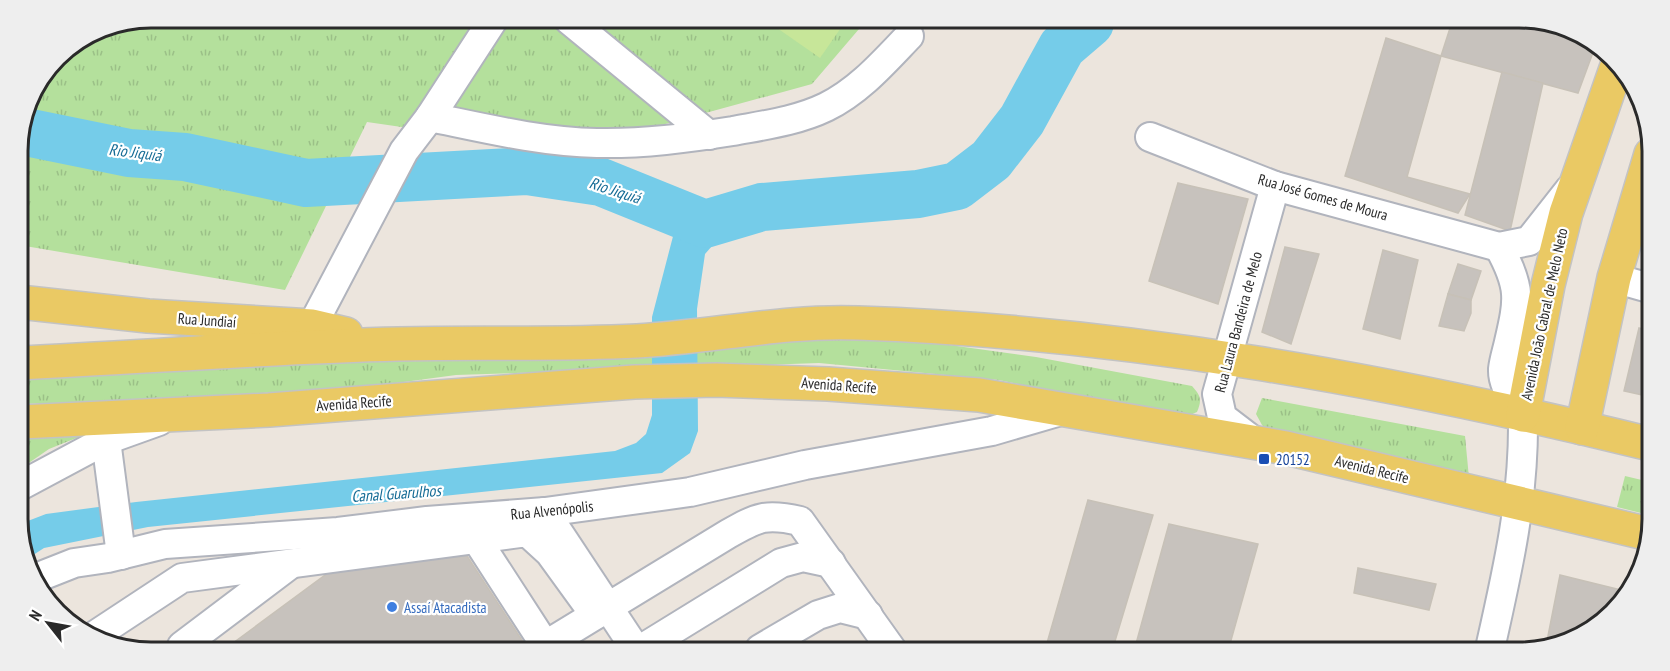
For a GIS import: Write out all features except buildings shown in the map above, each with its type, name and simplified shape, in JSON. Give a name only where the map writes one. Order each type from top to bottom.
[{"type":"main road","name":"Avenida João Cabral de Melo Neto","points":[[1523,415],[1548,285],[1566,213],[1614,74]]},
{"type":"main road","points":[[1582,428],[1614,278],[1642,184]]},
{"type":"main road","name":"Rua Jundiaí","points":[[29,303],[148,316],[312,326],[394,344]]},
{"type":"main road","points":[[28,363],[394,344],[634,341],[718,335],[798,323],[855,323],[1078,338],[1225,358],[1354,378],[1642,442]]},
{"type":"main road","name":"Avenida Recife","points":[[28,422],[171,416],[634,382],[716,380],[828,384],[979,395],[1257,443],[1520,506],[1640,532]]},
{"type":"street","points":[[312,326],[404,152],[488,29]]},
{"type":"street","points":[[580,29],[709,135]]},
{"type":"street","points":[[430,117],[537,136],[595,143],[645,143],[709,135],[796,119],[826,107],[872,74],[909,36]]},
{"type":"street","name":"Rua José Gomes de Moura","points":[[1150,137],[1275,186],[1499,247]]},
{"type":"street","name":"Avenida João Cabral de Melo Neto","points":[[1523,415],[1505,384],[1503,369],[1517,309],[1517,294],[1512,268],[1499,247],[1529,241],[1579,177]]},
{"type":"street","name":"Rua Laura Bandeira de Melo","points":[[1257,443],[1229,425],[1218,406],[1217,394],[1225,358],[1275,186]]},
{"type":"street","points":[[1614,278],[1642,286]]},
{"type":"street","name":"Rua Alvenópolis","points":[[42,576],[74,563],[165,544],[338,532],[427,521],[545,512],[690,492],[775,472],[992,431],[1064,410]]},
{"type":"street","points":[[1491,642],[1520,506],[1523,415]]},
{"type":"street","points":[[28,482],[106,440],[171,416]]},
{"type":"street","points":[[106,440],[121,555]]},
{"type":"street","points":[[545,512],[602,612]]},
{"type":"street","points":[[555,642],[751,521],[774,515],[800,521],[887,642]]},
{"type":"street","points":[[101,632],[182,578],[288,566],[443,542],[477,540],[527,532],[550,553],[630,642]]},
{"type":"street","points":[[477,540],[544,642]]},
{"type":"street","points":[[653,642],[781,563],[804,556],[831,563]]},
{"type":"street","points":[[187,642],[288,566]]},
{"type":"street","points":[[772,642],[818,615],[840,608],[868,615]]},
{"type":"green space","points":[[840,28],[820,58],[778,29]]},
{"type":"green space","points":[[859,28],[812,84],[625,135],[450,134],[367,122],[285,290],[29,247],[30,135],[41,97],[64,64],[97,41],[127,31],[143,29]]},
{"type":"green space","points":[[870,334],[1036,357],[1192,386],[1199,395],[1200,404],[1197,412],[1183,418],[999,380],[819,363],[456,375],[366,387],[127,401],[28,404],[28,373]]},
{"type":"green space","points":[[1262,398],[1465,436],[1469,478],[1270,433],[1256,414]]},
{"type":"green space","points":[[116,422],[49,449],[28,463],[28,427]]},
{"type":"green space","points":[[1625,476],[1642,480],[1642,513],[1617,507]]},
{"type":"water","name":"Canal Guarulhos","points":[[677,221],[705,224],[726,230],[705,254],[697,309],[698,431],[690,453],[662,473],[148,527],[44,548],[34,555],[28,521],[46,514],[136,502],[615,451],[636,443],[646,434],[652,415],[652,317]]},
{"type":"waterway","name":"Rio Jiquiá","points":[[30,133],[129,153],[185,157],[306,183],[527,171],[601,182],[705,224],[762,207],[918,194],[957,186],[991,160],[1022,120],[1062,47],[1084,28]]},
{"type":"place","name":"20152","points":[[1264,459]]},
{"type":"place","name":"Assaí Atacadista","points":[[392,607]]}]
